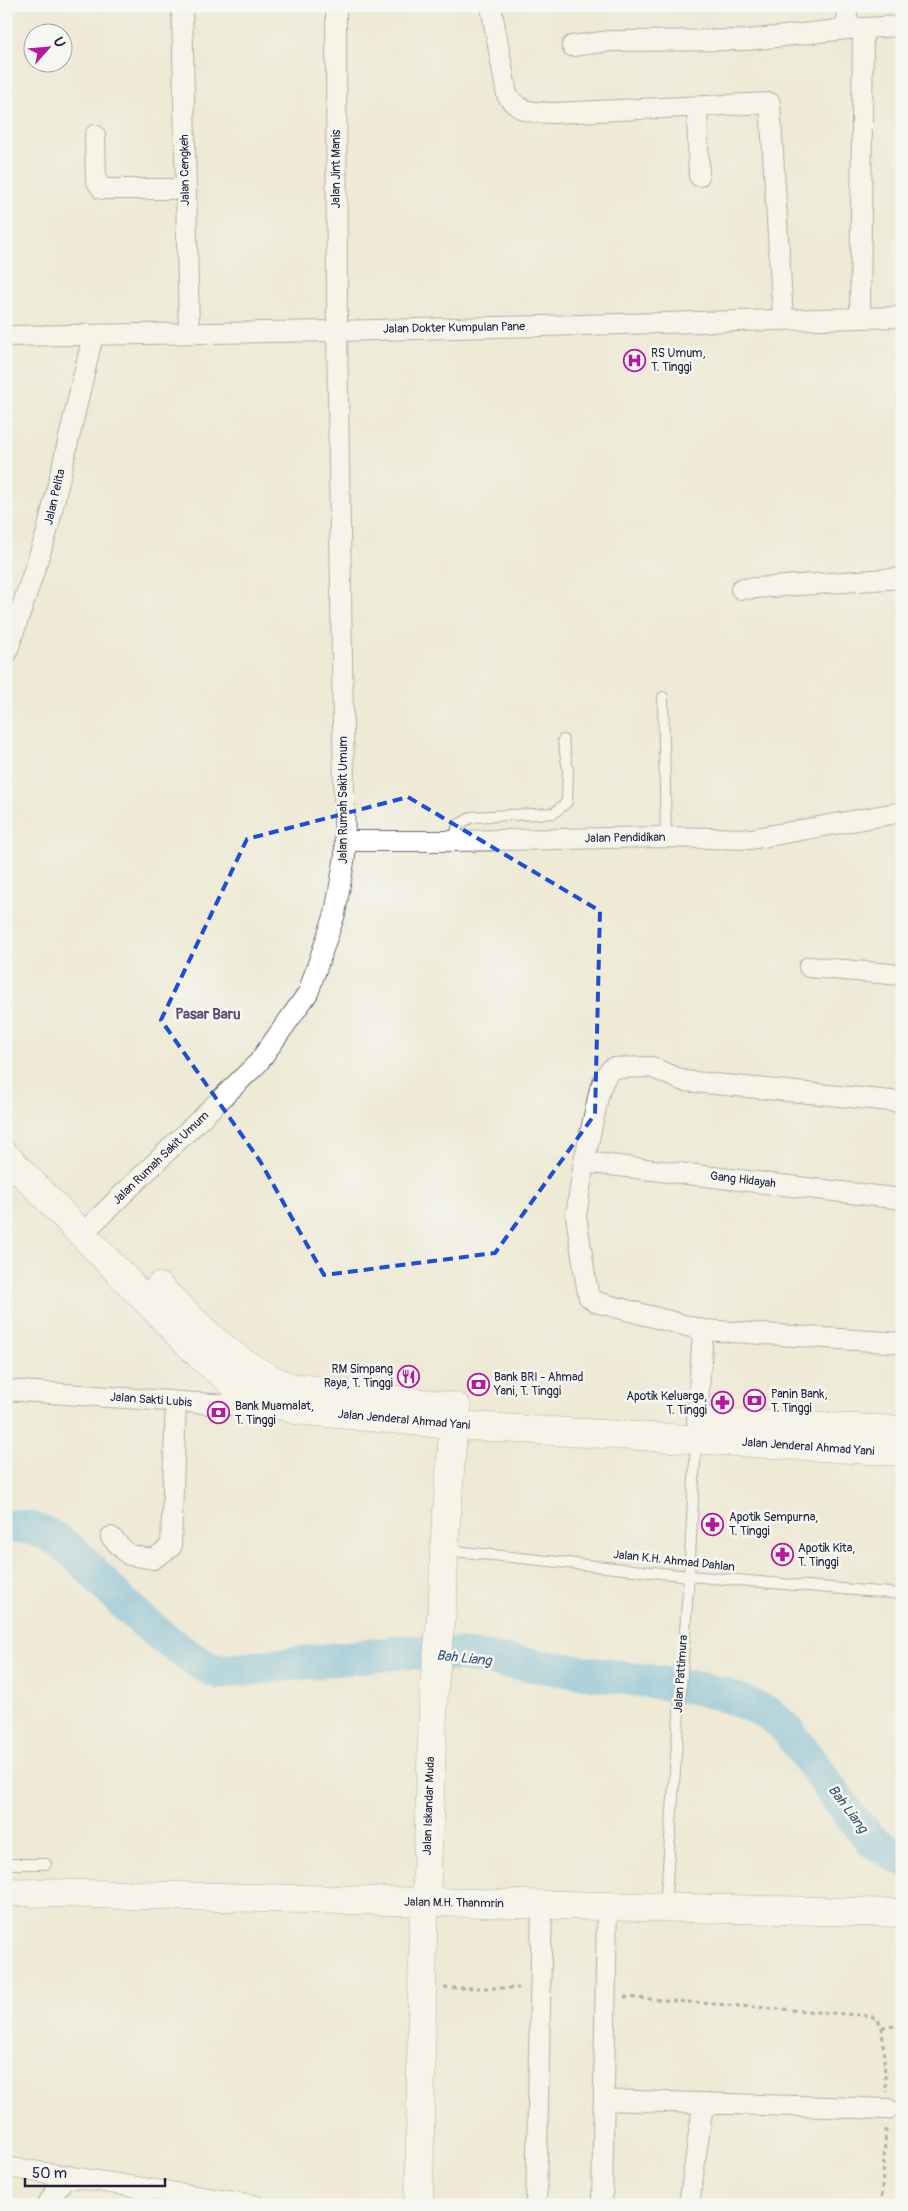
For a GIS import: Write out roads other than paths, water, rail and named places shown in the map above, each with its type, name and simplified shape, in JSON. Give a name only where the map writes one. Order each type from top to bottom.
[{"type":"main road","name":"Jalan Jenderal Ahmad Yani","points":[[6,1134],[87,1229],[200,1356],[232,1383],[264,1400],[295,1410],[454,1416],[696,1431],[902,1452]]},
{"type":"main road","name":"Jalan Jenderal Ahmad Yani","points":[[6,1156],[232,1356],[269,1379],[290,1387],[454,1416]]},
{"type":"main road","name":"Jalan Iskandar Muda","points":[[419,2205],[423,1932],[426,1902],[434,1687],[443,1597],[444,1550],[454,1416]]},
{"type":"main road","name":"Jalan Jenderal Ahmad Yani","points":[[696,1431],[902,1430]]},
{"type":"main road","name":"Jalan M.H. Thanmrin","points":[[6,1892],[902,1913]]},
{"type":"street","name":"Jalan Cengkeh","points":[[182,6],[189,333]]},
{"type":"street","name":"Jalan Jint Manis","points":[[336,6],[337,331]]},
{"type":"street","points":[[491,6],[507,95],[515,107],[532,112],[554,113],[770,103],[783,319]]},
{"type":"street","points":[[847,6],[855,29],[860,317]]},
{"type":"street","points":[[572,46],[610,42],[748,40],[902,26]]},
{"type":"street","points":[[697,107],[699,176]]},
{"type":"street","points":[[95,136],[96,180],[102,189],[186,189]]},
{"type":"street","name":"Jalan Dokter Kumpulan Pane","points":[[6,336],[337,331],[902,317]]},
{"type":"street","name":"Jalan Rumah Sakit Umum","points":[[87,1229],[258,1064],[308,993],[335,914],[345,856],[337,331]]},
{"type":"street","name":"Jalan Pelita","points":[[6,655],[47,532],[92,335]]},
{"type":"street","points":[[741,590],[902,578]]},
{"type":"street","name":"Jalan Pendidikan","points":[[345,840],[454,841],[666,837],[751,839],[902,812]]},
{"type":"street","points":[[809,967],[902,975]]},
{"type":"street","points":[[902,1102],[684,1081],[651,1067],[612,1068],[600,1089],[584,1162],[576,1216],[589,1297],[596,1302],[703,1330],[902,1343]]},
{"type":"street","name":"Gang Hidayah","points":[[584,1162],[902,1199]]},
{"type":"street","name":"Jalan Pattimura","points":[[696,1431],[703,1330]]},
{"type":"street","name":"Jalan Sakti Lubis","points":[[6,1390],[295,1410]]},
{"type":"street","points":[[111,1537],[129,1555],[152,1559],[171,1547],[176,1402]]},
{"type":"street","points":[[536,2205],[542,1905]]},
{"type":"street","points":[[602,2205],[604,1995],[607,1906]]},
{"type":"street","points":[[604,2100],[703,2105],[888,2109]]},
{"type":"street","points":[[689,2205],[703,2105]]},
{"type":"street","points":[[6,2167],[254,2205]]},
{"type":"street","points":[[47,2205],[66,2175]]},
{"type":"lane","points":[[662,697],[666,837]]},
{"type":"lane","points":[[454,841],[458,825],[472,817],[554,812],[567,802],[568,770],[563,740]]},
{"type":"lane","name":"Jalan Pattimura","points":[[665,1908],[689,1576],[696,1431]]},
{"type":"lane","name":"Jalan K.H. Ahmad Dahlan","points":[[444,1550],[689,1576],[902,1594]]},
{"type":"lane","points":[[6,1864],[46,1864]]},
{"type":"waterway","name":"Bah Liang","points":[[6,1526],[26,1527],[55,1538],[87,1565],[125,1605],[150,1627],[178,1649],[218,1672],[404,1652],[459,1655],[697,1688],[730,1697],[768,1713],[787,1729],[848,1813],[872,1841],[902,1859]]},
{"type":"place","name":"RS Umum, T. Tinggi","points":[[635,360]]},
{"type":"place","name":"RM Simpang Raya, T. Tinggi","points":[[409,1376]]},
{"type":"place","name":"Bank BRI - Ahmad Yani, T. Tinggi","points":[[478,1384]]},
{"type":"place","name":"Panin Bank, T. Tinggi","points":[[755,1401]]},
{"type":"place","name":"Apotik Keluarga, T. Tinggi","points":[[723,1403]]},
{"type":"place","name":"Bank Muamalat, T. Tinggi","points":[[219,1413]]},
{"type":"place","name":"Apotik Sempurna, T. Tinggi","points":[[713,1524]]},
{"type":"place","name":"Apotik Kita, T. Tinggi","points":[[782,1555]]},
{"type":"district","name":"Pasar Baru","points":[[208,1014]]}]
